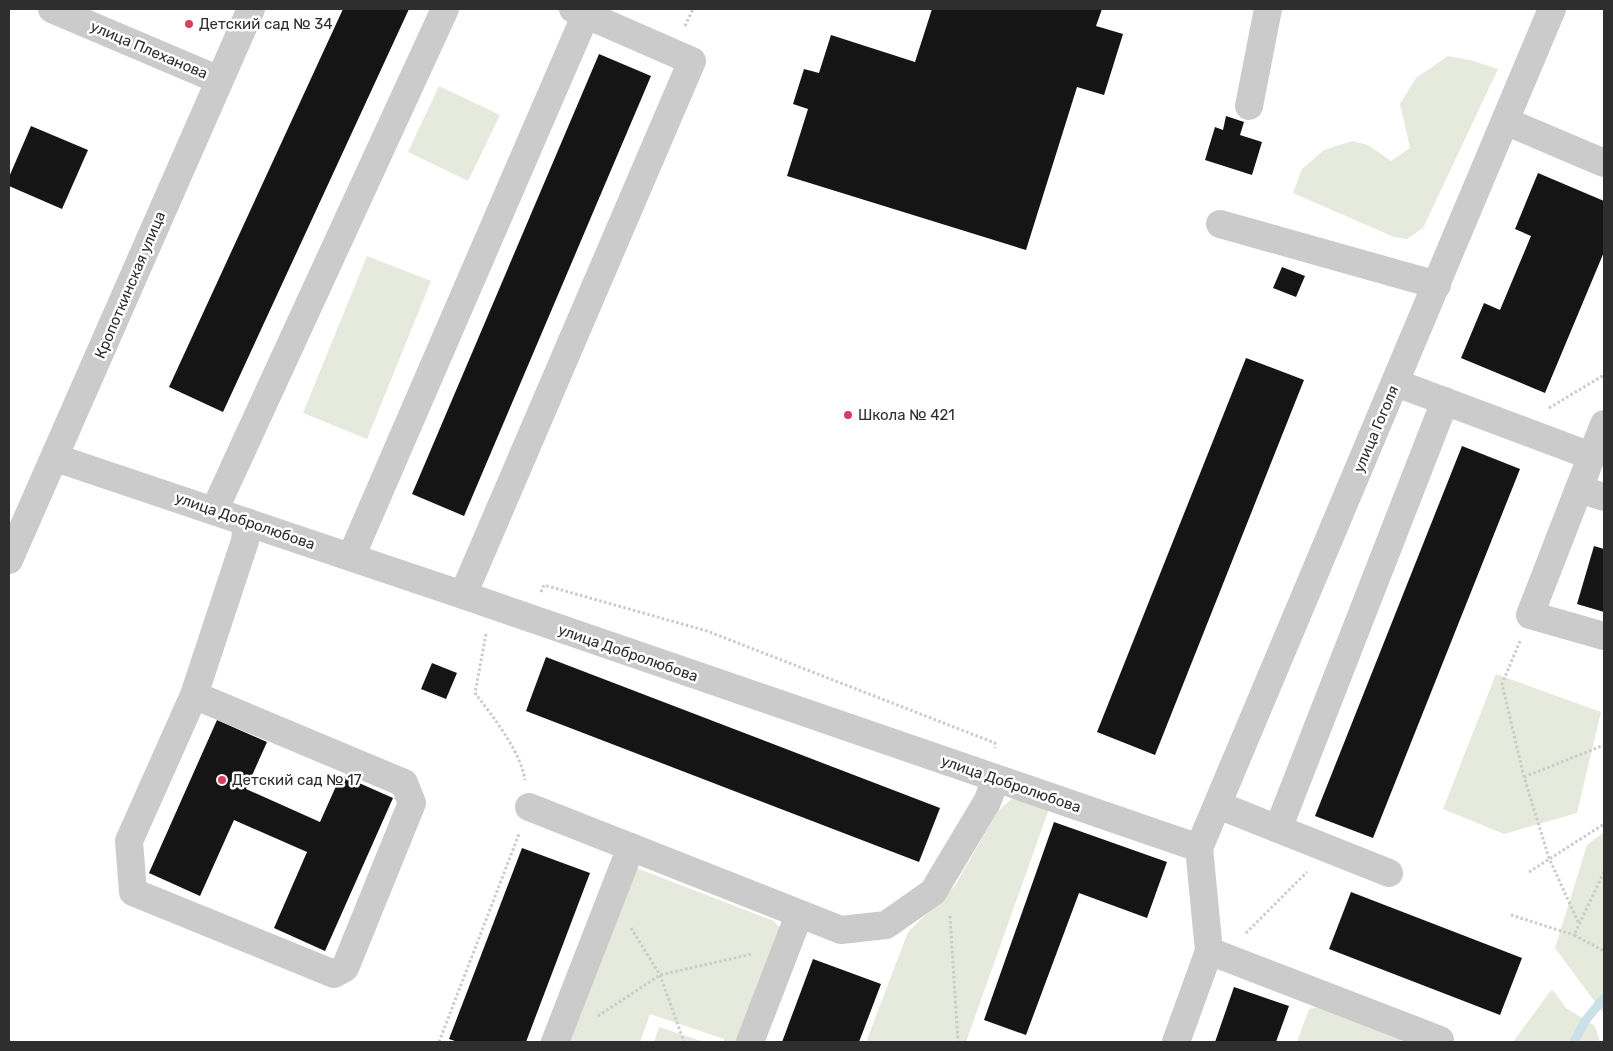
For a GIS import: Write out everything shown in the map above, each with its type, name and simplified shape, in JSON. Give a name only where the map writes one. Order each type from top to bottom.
[{"type":"street","name":"улица Плеханова","points":[[52,9],[219,80]]},
{"type":"street","name":"Кропоткинская улица","points":[[9,560],[56,458],[251,9]]},
{"type":"street","points":[[214,511],[445,9]]},
{"type":"street","points":[[1249,106],[1268,9]]},
{"type":"street","name":"улица Гоголя","points":[[1200,848],[1552,9]]},
{"type":"street","points":[[351,557],[580,12],[692,61],[463,595]]},
{"type":"street","points":[[1505,121],[1604,163]]},
{"type":"street","points":[[1220,224],[1437,285]]},
{"type":"street","points":[[1396,382],[1591,456]]},
{"type":"street","points":[[1278,829],[1445,401]]},
{"type":"street","points":[[1604,424],[1591,456],[1592,493],[1530,615],[1604,636]]},
{"type":"street","name":"улица Добролюбова","points":[[56,458],[463,595],[530,620],[1200,848]]},
{"type":"street","points":[[194,695],[404,783],[412,803],[344,968],[334,974],[133,892],[129,840],[194,695],[245,541],[247,522]]},
{"type":"street","points":[[529,807],[841,930],[886,925],[933,892],[987,802],[996,779]]},
{"type":"street","points":[[1218,805],[1389,873]]},
{"type":"street","points":[[555,1042],[631,847]]},
{"type":"street","points":[[1176,1042],[1210,951],[1200,848]]},
{"type":"street","points":[[750,1042],[799,915]]},
{"type":"street","points":[[1210,951],[1440,1040]]},
{"type":"path","points":[[1516,428],[1604,375]]},
{"type":"path","points":[[530,620],[544,585],[707,631],[995,743],[996,779]]},
{"type":"path","points":[[439,1042],[529,807],[523,768],[498,724],[475,693],[492,606]]},
{"type":"path","points":[[1530,615],[1502,684],[1524,777],[1549,858],[1579,924]]},
{"type":"path","points":[[1524,777],[1604,744]]},
{"type":"path","points":[[1529,872],[1604,824]]},
{"type":"path","points":[[1210,951],[1246,932],[1330,850]]},
{"type":"path","points":[[1574,935],[1604,872]]},
{"type":"path","points":[[933,892],[950,916],[958,1042]]},
{"type":"path","points":[[612,898],[660,975],[684,1042]]},
{"type":"path","points":[[1511,915],[1574,935],[1603,951]]},
{"type":"path","points":[[597,1016],[660,975],[787,946]]},
{"type":"shaded area","points":[[1448,56],[1470,60],[1498,69],[1423,228],[1407,239],[1394,237],[1293,193],[1302,169],[1324,150],[1352,141],[1368,145],[1391,161],[1410,148],[1400,104],[1416,78]]},
{"type":"shaded area","points":[[439,86],[500,115],[468,181],[408,152]]},
{"type":"shaded area","points":[[367,256],[431,281],[367,439],[303,413]]},
{"type":"shaded area","points":[[1496,674],[1601,712],[1577,813],[1504,834],[1443,809]]},
{"type":"shaded area","points":[[1015,796],[1049,809],[966,1042],[866,1042],[908,932],[954,887],[998,811]]},
{"type":"shaded area","points":[[1604,832],[1604,1014],[1555,948],[1587,845]]},
{"type":"shaded area","points":[[639,869],[774,921],[780,928],[744,1042],[724,1042],[724,1039],[650,1014],[640,1042],[563,1042],[629,872]]},
{"type":"shaded area","points":[[1552,989],[1566,1008],[1595,1026],[1600,1042],[1513,1042]]},
{"type":"shaded area","points":[[1337,1003],[1417,1042],[1297,1042],[1309,1009]]},
{"type":"shaded area","points":[[659,1027],[704,1042],[654,1042]]},
{"type":"building","points":[[343,9],[409,9],[223,412],[169,387]]},
{"type":"building","points":[[932,9],[1102,9],[1096,26],[1123,34],[1104,95],[1077,87],[1026,250],[787,176],[808,109],[793,104],[804,69],[819,73],[831,35],[915,62]]},
{"type":"building","points":[[599,54],[651,76],[464,516],[412,494]]},
{"type":"building","points":[[1226,116],[1244,122],[1240,135],[1262,142],[1252,175],[1205,160],[1215,127],[1223,130]]},
{"type":"building","points":[[31,126],[88,150],[62,209],[9,186],[9,177]]},
{"type":"building","points":[[1538,173],[1604,201],[1604,252],[1545,393],[1461,358],[1484,303],[1500,310],[1531,236],[1515,229]]},
{"type":"building","points":[[1282,267],[1305,276],[1296,297],[1273,288]]},
{"type":"building","points":[[1246,358],[1304,380],[1155,755],[1097,732]]},
{"type":"building","points":[[1462,446],[1520,469],[1373,838],[1315,816]]},
{"type":"building","points":[[1594,546],[1604,549],[1604,612],[1577,604]]},
{"type":"building","points":[[546,657],[940,808],[919,862],[526,711]]},
{"type":"building","points":[[432,663],[457,673],[446,699],[421,689]]},
{"type":"building","points":[[217,720],[267,742],[246,789],[320,822],[341,775],[393,798],[325,951],[274,928],[307,852],[234,820],[200,896],[149,873]]},
{"type":"building","points":[[1054,822],[1167,862],[1147,918],[1079,893],[1026,1035],[984,1020]]},
{"type":"building","points":[[522,848],[590,873],[526,1042],[458,1042],[449,1039]]},
{"type":"building","points":[[1351,892],[1522,958],[1500,1015],[1329,949]]},
{"type":"building","points":[[813,959],[881,984],[859,1042],[782,1042]]},
{"type":"building","points":[[1234,987],[1289,1006],[1276,1042],[1215,1042]]},
{"type":"waterway","points":[[1574,1042],[1585,1021],[1604,998]]},
{"type":"place","name":"Детский сад № 34","points":[[189,24]]},
{"type":"place","name":"Школа № 421","points":[[848,415]]},
{"type":"place","name":"Детский сад № 17","points":[[222,780]]}]
